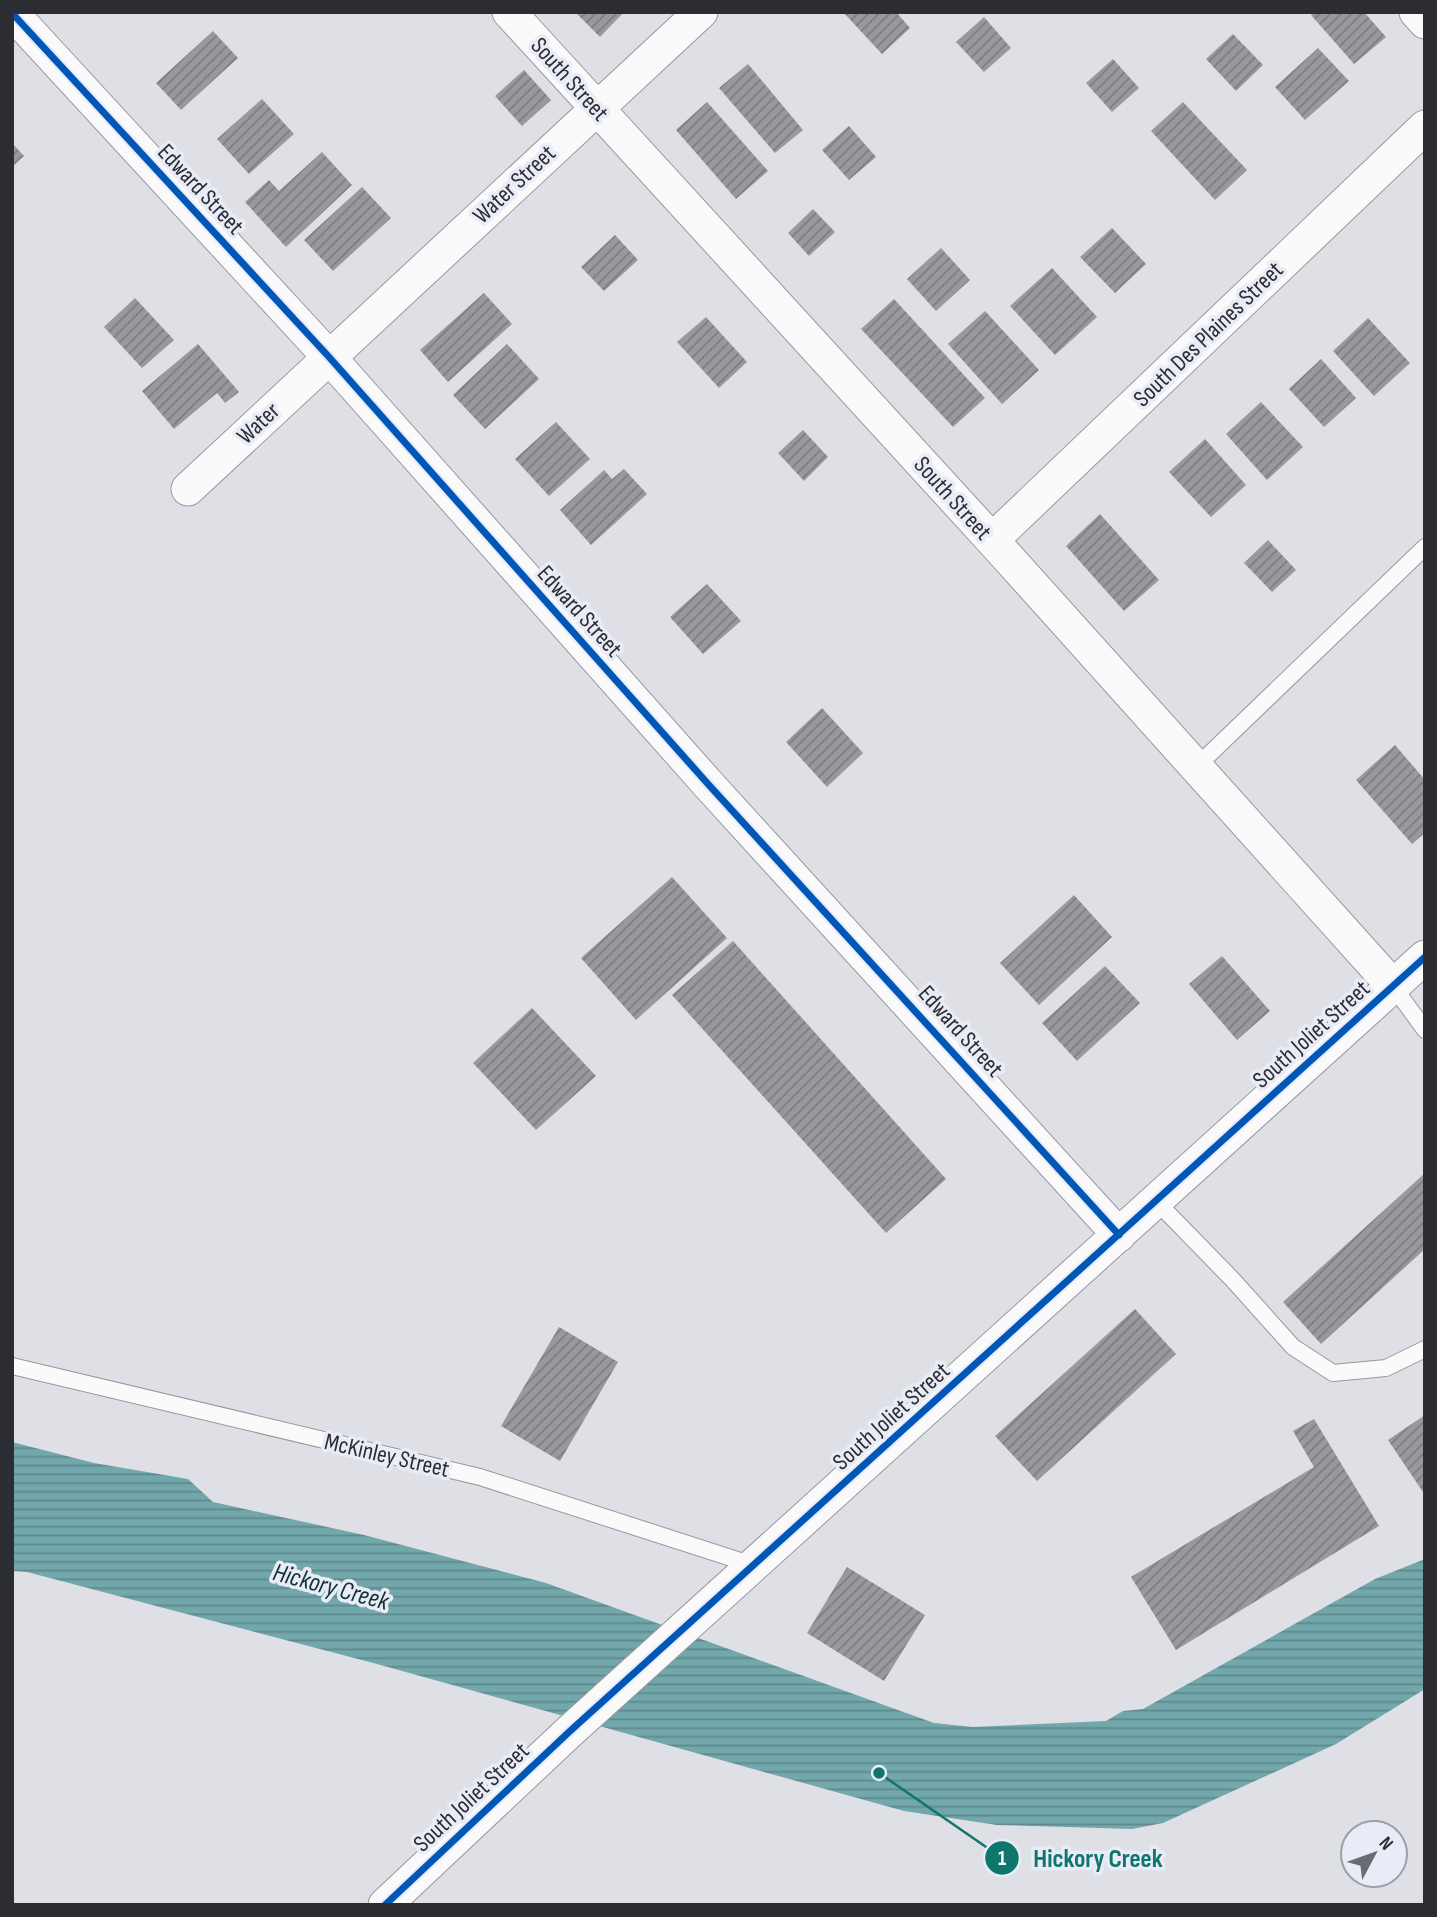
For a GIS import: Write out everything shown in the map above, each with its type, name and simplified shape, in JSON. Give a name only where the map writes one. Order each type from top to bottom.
[{"type":"street","name":"South Street","points":[[509,12],[992,540],[1393,986]]},
{"type":"street","name":"Water Street","points":[[328,357],[701,12]]},
{"type":"street","points":[[1416,12],[1425,22]]},
{"type":"street","name":"Edward Street","points":[[12,13],[328,357],[708,784],[1119,1235]]},
{"type":"street","name":"South Des Plaines Street","points":[[992,540],[1425,127]]},
{"type":"street","name":"Water","points":[[188,489],[328,357]]},
{"type":"street","name":"South Joliet Street","points":[[385,1905],[569,1732],[1425,957]]},
{"type":"lane","points":[[1195,768],[1425,547]]},
{"type":"lane","points":[[1393,986],[1425,1030]]},
{"type":"lane","points":[[1156,1201],[1293,1347],[1333,1373],[1386,1368],[1425,1349]]},
{"type":"lane","name":"McKinley Street","points":[[12,1366],[480,1477],[755,1566]]},
{"type":"water","points":[[12,1442],[94,1463],[188,1479],[213,1502],[364,1535],[546,1583],[934,1723],[973,1727],[1106,1721],[1123,1711],[1143,1709],[1375,1579],[1425,1559],[1425,1689],[1336,1744],[1163,1823],[1132,1829],[997,1825],[904,1811],[377,1664],[27,1572],[12,1571]]},
{"type":"building","points":[[575,12],[624,12],[600,37]]},
{"type":"building","points":[[843,12],[896,12],[910,28],[882,54]]},
{"type":"building","points":[[1315,12],[1364,12],[1386,37],[1354,64],[1311,15]]},
{"type":"building","points":[[984,17],[1011,48],[984,72],[956,42]]},
{"type":"building","points":[[213,31],[238,58],[181,110],[156,83]]},
{"type":"building","points":[[1233,34],[1263,65],[1236,91],[1206,59]]},
{"type":"building","points":[[1318,48],[1349,81],[1305,120],[1275,87]]},
{"type":"building","points":[[1113,59],[1139,88],[1112,112],[1086,83]]},
{"type":"building","points":[[748,64],[803,130],[775,153],[719,88]]},
{"type":"building","points":[[524,70],[551,100],[522,126],[495,96]]},
{"type":"building","points":[[262,99],[294,134],[249,174],[217,139]]},
{"type":"building","points":[[707,102],[768,171],[736,199],[676,130]]},
{"type":"building","points":[[1183,102],[1247,170],[1215,200],[1151,131]]},
{"type":"building","points":[[849,126],[876,157],[849,180],[822,150]]},
{"type":"building","points":[[12,143],[24,156],[12,167]]},
{"type":"building","points":[[322,152],[352,185],[286,247],[245,202],[269,180],[279,191]]},
{"type":"building","points":[[362,187],[391,218],[333,271],[304,240]]},
{"type":"building","points":[[813,209],[835,232],[809,256],[788,233]]},
{"type":"building","points":[[1112,228],[1146,264],[1115,293],[1080,257]]},
{"type":"building","points":[[615,235],[638,260],[604,291],[581,267]]},
{"type":"building","points":[[941,248],[970,280],[936,311],[907,279]]},
{"type":"building","points":[[1052,268],[1097,317],[1055,355],[1010,306]]},
{"type":"building","points":[[484,293],[512,324],[448,382],[420,350]]},
{"type":"building","points":[[135,298],[174,340],[142,368],[104,327]]},
{"type":"building","points":[[894,299],[985,398],[953,427],[861,329]]},
{"type":"building","points":[[985,311],[1039,370],[1002,404],[948,344]]},
{"type":"building","points":[[706,317],[747,362],[719,388],[677,342]]},
{"type":"building","points":[[1368,318],[1410,363],[1374,396],[1333,351]]},
{"type":"building","points":[[198,344],[239,392],[225,403],[217,393],[174,429],[142,391]]},
{"type":"building","points":[[507,344],[539,379],[485,429],[453,395]]},
{"type":"building","points":[[1321,359],[1356,398],[1324,427],[1289,389]]},
{"type":"building","points":[[1261,402],[1303,447],[1267,480],[1226,434]]},
{"type":"building","points":[[556,422],[590,459],[549,496],[515,459]]},
{"type":"building","points":[[803,430],[828,457],[804,481],[778,453]]},
{"type":"building","points":[[1205,439],[1246,485],[1211,517],[1169,472]]},
{"type":"building","points":[[624,469],[647,494],[591,545],[560,510],[604,470],[612,479]]},
{"type":"building","points":[[1100,514],[1159,580],[1124,611],[1066,546]]},
{"type":"building","points":[[1268,540],[1296,570],[1272,592],[1244,563]]},
{"type":"building","points":[[707,584],[741,621],[703,654],[670,617]]},
{"type":"building","points":[[822,708],[863,753],[827,787],[786,742]]},
{"type":"building","points":[[1395,745],[1425,780],[1425,833],[1412,844],[1356,780]]},
{"type":"building","points":[[672,877],[727,938],[636,1020],[581,958]]},
{"type":"building","points":[[1074,895],[1112,937],[1039,1005],[1000,963]]},
{"type":"building","points":[[733,941],[946,1179],[886,1233],[672,995]]},
{"type":"building","points":[[1222,956],[1270,1011],[1237,1040],[1189,984]]},
{"type":"building","points":[[1105,966],[1140,1003],[1077,1061],[1042,1023]]},
{"type":"building","points":[[532,1008],[596,1076],[536,1130],[473,1063]]},
{"type":"building","points":[[1425,1173],[1425,1249],[1321,1344],[1283,1302]]},
{"type":"building","points":[[1135,1309],[1176,1354],[1037,1481],[995,1436]]},
{"type":"building","points":[[559,1327],[618,1362],[560,1461],[501,1426]]},
{"type":"building","points":[[1425,1415],[1425,1495],[1388,1440]]},
{"type":"building","points":[[1314,1419],[1379,1526],[1176,1650],[1131,1577],[1314,1467],[1293,1431]]},
{"type":"building","points":[[847,1567],[925,1615],[884,1681],[807,1633]]},
{"type":"cycle path","points":[[12,13],[329,357],[708,784],[1119,1235]]},
{"type":"cycle path","points":[[385,1905],[569,1732],[1425,957]]},
{"type":"place","name":"Hickory Creek","points":[[879,1773]]}]
